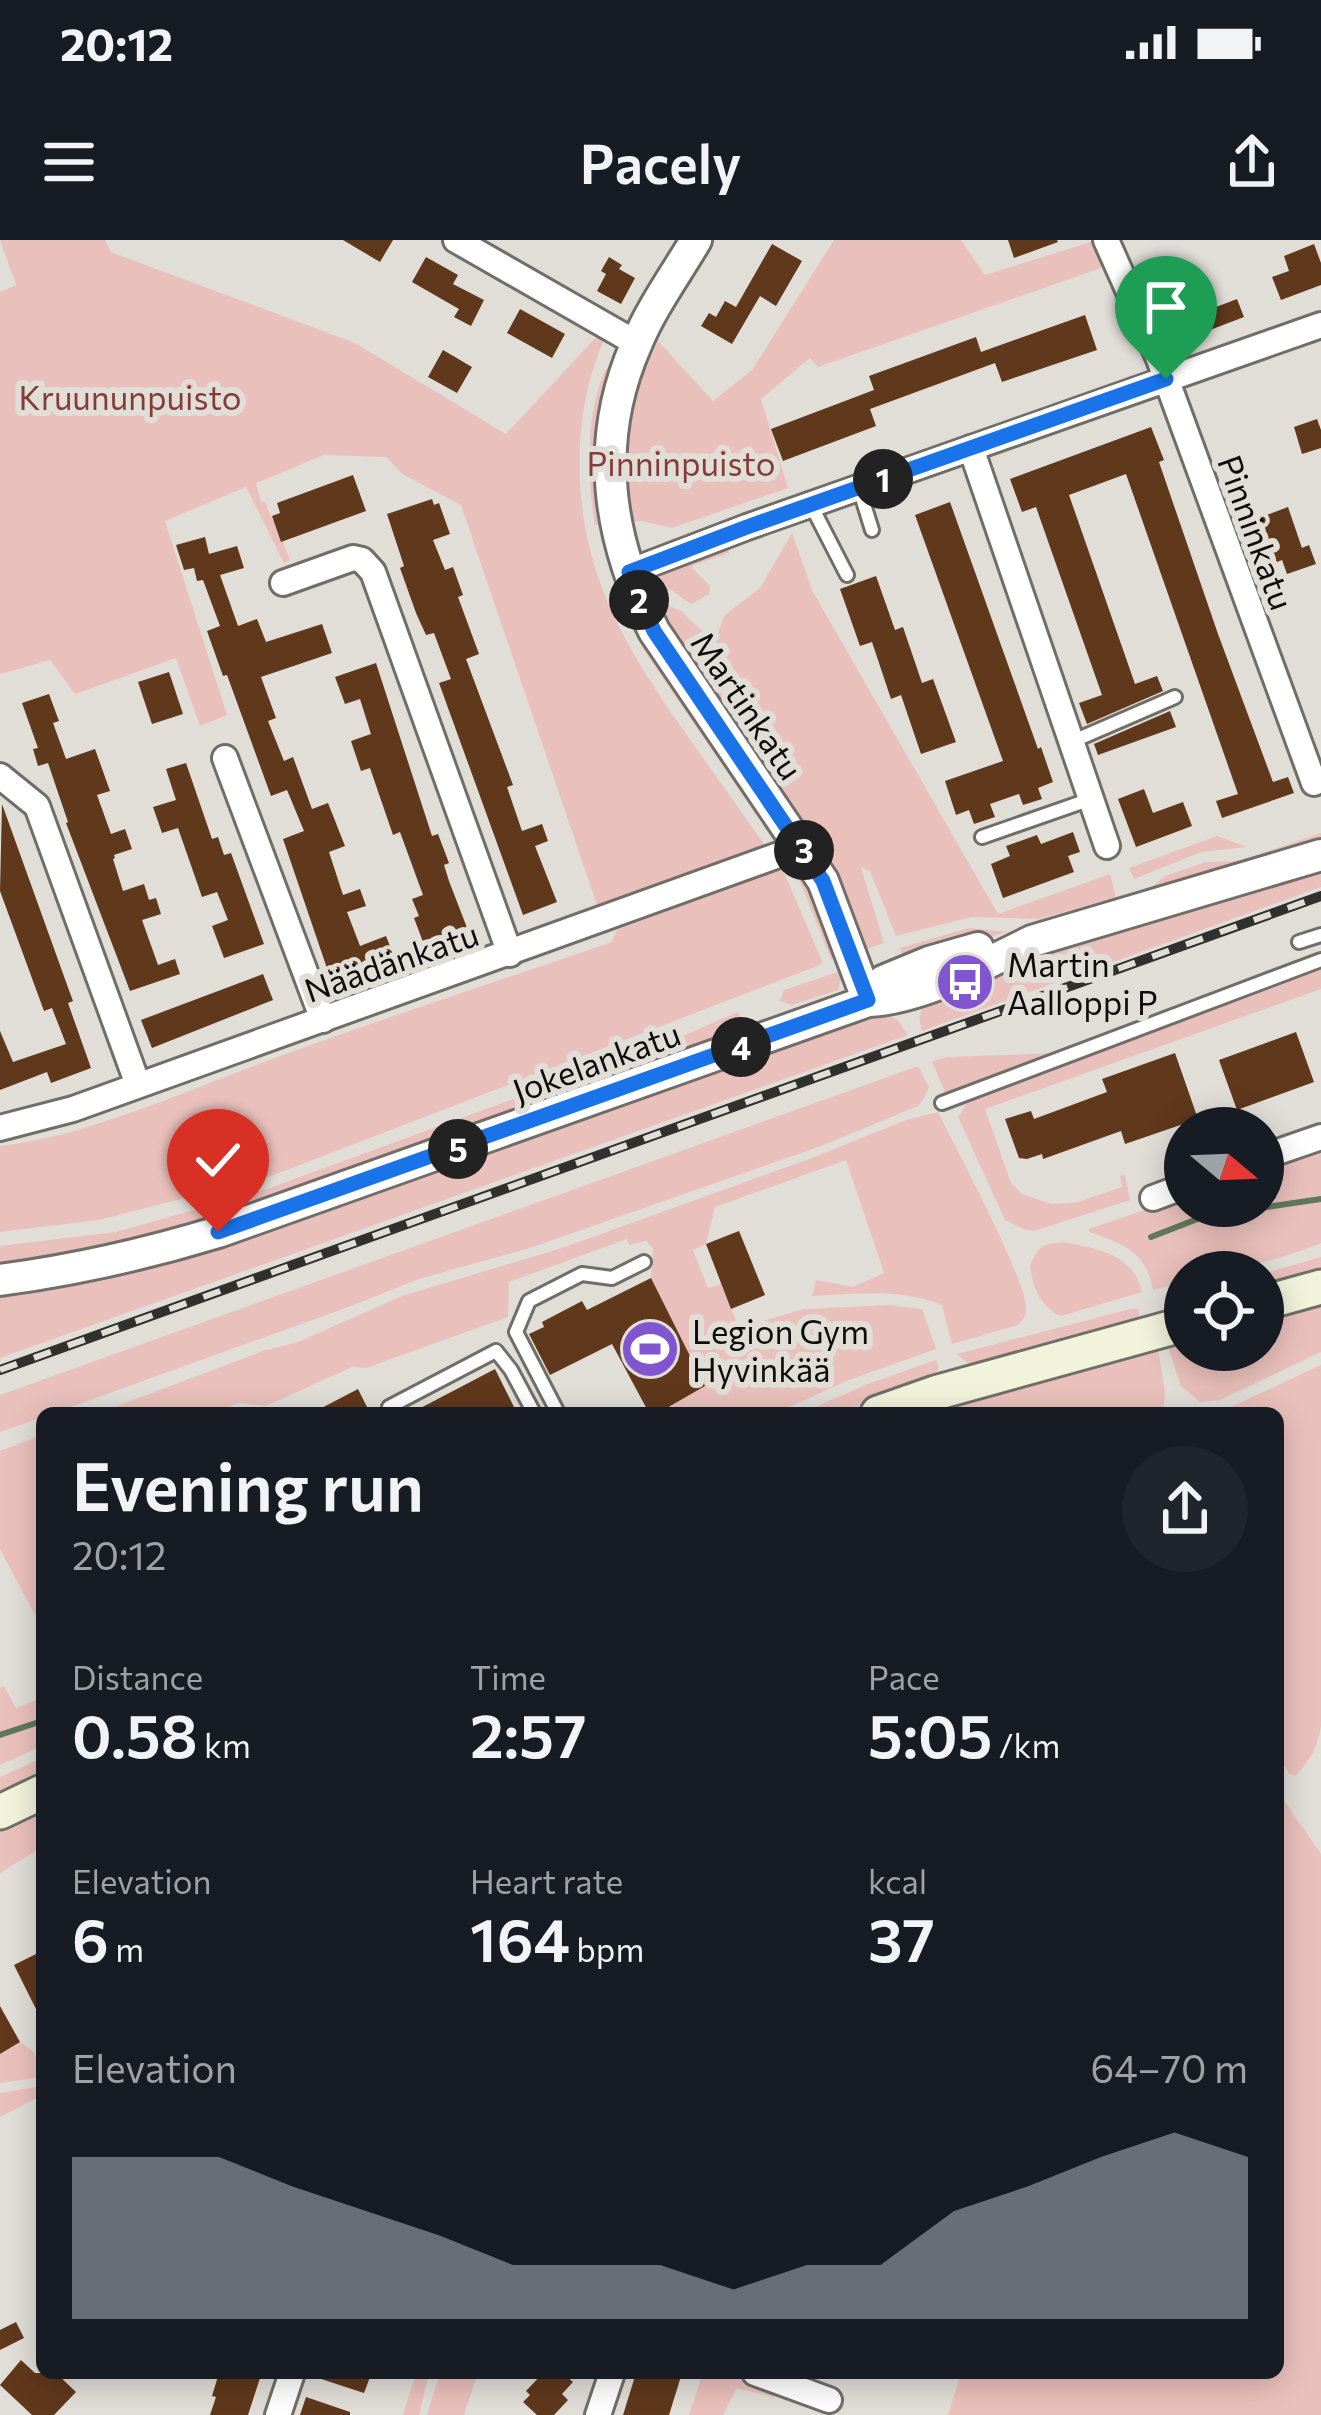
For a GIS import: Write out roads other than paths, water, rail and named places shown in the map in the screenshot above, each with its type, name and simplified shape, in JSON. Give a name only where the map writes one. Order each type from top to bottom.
[{"type":"main road","points":[[1284,1297],[1321,1287]]},
{"type":"main road","points":[[895,1407],[1164,1330]]},
{"type":"main road","points":[[0,1812],[36,1795]]},
{"type":"street","points":[[456,240],[636,343]]},
{"type":"street","name":"Martinkatu","points":[[696,240],[636,343],[620,393],[610,456],[615,529],[654,631],[823,881],[868,1000]]},
{"type":"street","name":"Pinninkatu","points":[[1106,240],[1166,379],[1314,783]]},
{"type":"street","points":[[629,572],[1321,325]]},
{"type":"street","points":[[971,448],[1107,846]]},
{"type":"street","points":[[284,583],[353,558],[373,572],[510,954]]},
{"type":"street","points":[[224,758],[323,1020]]},
{"type":"street","points":[[0,776],[37,806],[138,1085]]},
{"type":"street","name":"Näädänkatu","points":[[0,1128],[73,1109],[802,847]]},
{"type":"street","name":"Jokelankatu","points":[[0,1280],[81,1268],[218,1232],[868,1000],[883,981],[902,972],[987,945],[1032,941],[1321,855]]},
{"type":"street","points":[[1284,1150],[1321,1137]]},
{"type":"street","points":[[1153,1198],[1164,1194]]},
{"type":"street","points":[[278,2415],[290,2379]]},
{"type":"street","points":[[598,2415],[610,2379]]},
{"type":"street","points":[[768,2379],[830,2407]]},
{"type":"lane","points":[[859,488],[872,530]]},
{"type":"lane","points":[[811,505],[847,575]]},
{"type":"lane","points":[[1071,742],[1174,697]]},
{"type":"lane","points":[[982,837],[1091,799]]},
{"type":"lane","points":[[1299,942],[1321,935]]},
{"type":"lane","points":[[943,1103],[1321,960]]},
{"type":"lane","points":[[555,1407],[516,1332],[529,1301],[582,1274],[612,1278],[644,1262]]},
{"type":"lane","points":[[389,1407],[496,1351],[531,1407]]},
{"type":"waterway","points":[[1151,1237],[1205,1216],[1321,1199]]},
{"type":"waterway","points":[[0,1735],[36,1723]]},
{"type":"railway","points":[[0,1370],[1321,896]]},
{"type":"place","name":"Martin Aalloppi P","points":[[965,982]]},
{"type":"place","name":"Legion Gym Hyvinkää","points":[[650,1349]]},
{"type":"park label","name":"Kruununpuisto","points":[[130,396]]},
{"type":"park label","name":"Pinninpuisto","points":[[681,462]]}]
